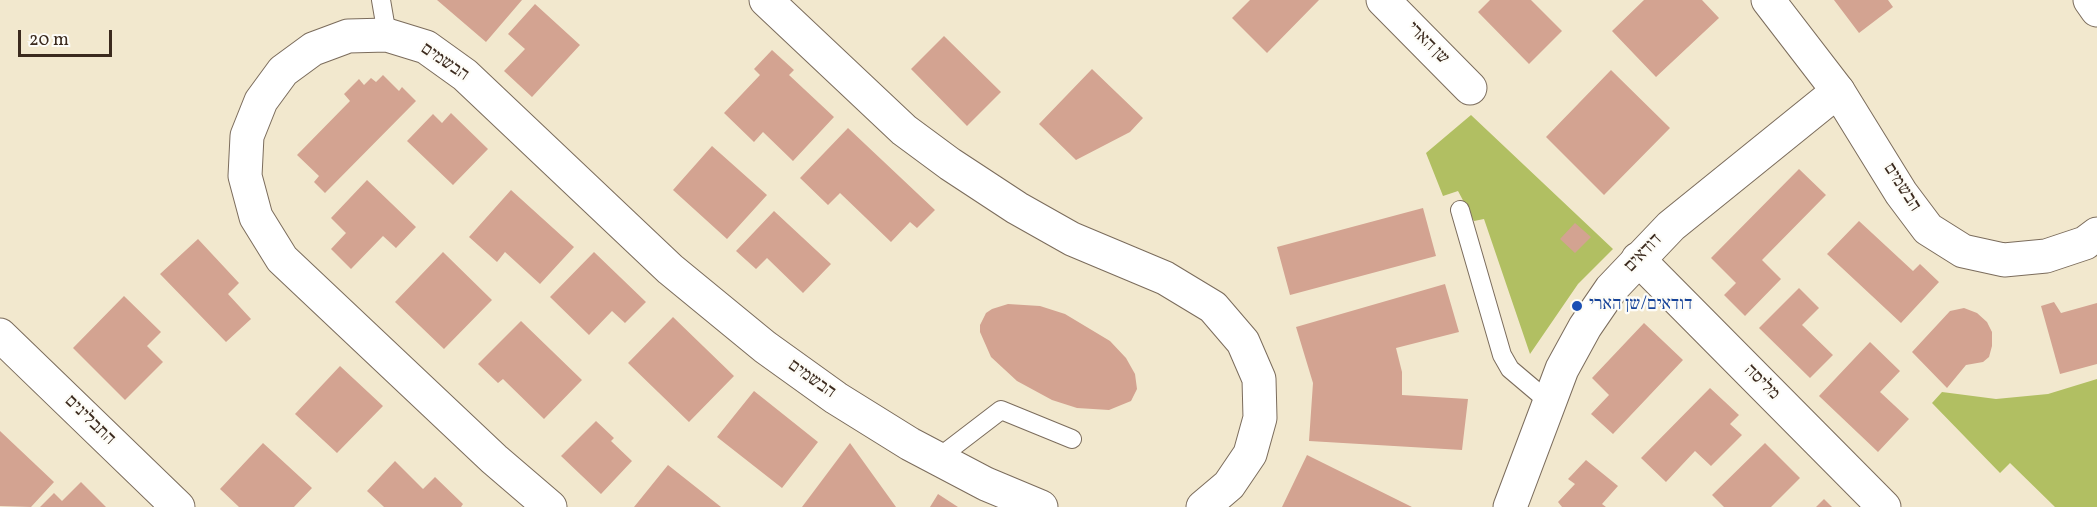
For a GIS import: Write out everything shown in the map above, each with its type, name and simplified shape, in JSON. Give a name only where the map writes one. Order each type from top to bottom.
[{"type":"street","points":[[766,0],[904,130],[934,153],[1000,197],[1072,238],[1165,278],[1213,307],[1244,342],[1259,379],[1260,417],[1250,454],[1229,485],[1203,507]]},
{"type":"street","name":"שן הארי","points":[[1383,0],[1470,88]]},
{"type":"street","name":"הבשמים","points":[[1768,0],[1838,91],[1901,193],[1928,229],[1963,251],[2004,260],[2046,256],[2085,243],[2097,234]]},
{"type":"street","points":[[2090,0],[2097,10]]},
{"type":"street","name":"הבשמים","points":[[549,507],[494,459],[282,258],[256,217],[245,176],[247,136],[261,101],[283,71],[313,49],[348,36],[387,35],[426,48],[465,75],[670,269],[731,321],[836,398],[937,459],[986,484],[1041,507]]},
{"type":"street","name":"דודאים","points":[[1510,507],[1562,369],[1585,327],[1611,289],[1638,259],[1704,198],[1838,91]]},
{"type":"street","name":"מליסה","points":[[1638,259],[1884,507]]},
{"type":"street","name":"התבלינים","points":[[0,335],[178,507]]},
{"type":"lane","points":[[381,0],[387,35]]},
{"type":"lane","points":[[1460,210],[1502,355],[1510,369],[1549,402]]},
{"type":"lane","points":[[937,459],[1001,410],[1072,439]]},
{"type":"green space","points":[[1471,115],[1613,249],[1578,284],[1530,354],[1484,219],[1474,221],[1458,191],[1443,196],[1426,153]]},
{"type":"green space","points":[[2097,379],[2097,507],[2055,507],[2010,463],[2000,473],[1932,403],[1942,392],[1996,399],[2048,394]]},
{"type":"building","points":[[437,0],[522,0],[486,42]]},
{"type":"building","points":[[1250,0],[1319,0],[1267,53],[1232,18]]},
{"type":"building","points":[[1490,0],[1531,0],[1562,31],[1529,64],[1478,12]]},
{"type":"building","points":[[1644,0],[1702,0],[1719,18],[1656,77],[1612,31]]},
{"type":"building","points":[[1834,0],[1888,0],[1893,7],[1859,33]]},
{"type":"building","points":[[535,4],[580,45],[532,97],[504,71],[525,49],[508,34]]},
{"type":"building","points":[[944,36],[1001,92],[967,126],[911,69]]},
{"type":"building","points":[[772,50],[794,70],[789,75],[834,117],[793,161],[763,132],[754,142],[724,113],[760,75],[754,69]]},
{"type":"building","points":[[1092,69],[1143,118],[1130,132],[1076,160],[1039,124]]},
{"type":"building","points":[[1611,70],[1670,128],[1604,195],[1546,137]]},
{"type":"building","points":[[383,75],[399,91],[402,87],[416,101],[325,193],[314,182],[319,176],[297,155],[350,101],[344,94],[359,79],[364,85],[371,78],[376,82]]},
{"type":"building","points":[[451,113],[488,149],[453,185],[407,141],[433,114],[442,123]]},
{"type":"building","points":[[848,128],[935,210],[917,228],[910,222],[891,242],[840,193],[828,205],[800,178]]},
{"type":"building","points":[[712,146],[767,195],[727,239],[673,190]]},
{"type":"building","points":[[1799,169],[1826,195],[1762,260],[1781,279],[1745,316],[1724,295],[1736,283],[1711,258]]},
{"type":"building","points":[[367,180],[416,227],[396,248],[383,236],[351,269],[331,249],[346,233],[331,218]]},
{"type":"building","points":[[511,190],[574,247],[540,284],[505,252],[497,262],[469,237]]},
{"type":"building","points":[[1423,208],[1436,256],[1290,295],[1277,247]]},
{"type":"building","points":[[774,211],[831,264],[803,293],[767,258],[756,269],[736,251]]},
{"type":"building","points":[[1859,221],[1913,271],[1920,264],[1939,282],[1901,323],[1827,254]]},
{"type":"building","points":[[1575,223],[1591,237],[1575,253],[1560,239]]},
{"type":"building","points":[[198,239],[239,283],[228,294],[251,319],[226,342],[160,274]]},
{"type":"building","points":[[443,252],[492,300],[444,349],[395,302]]},
{"type":"building","points":[[594,252],[646,302],[625,323],[612,311],[589,335],[550,297]]},
{"type":"building","points":[[1445,284],[1459,332],[1396,348],[1402,372],[1402,395],[1468,399],[1462,450],[1309,441],[1313,383],[1296,327]]},
{"type":"building","points":[[1799,288],[1819,308],[1802,325],[1833,355],[1810,378],[1759,328]]},
{"type":"building","points":[[124,296],[161,332],[147,346],[163,362],[125,400],[73,348]]},
{"type":"building","points":[[2054,302],[2061,313],[2097,303],[2097,364],[2060,374],[2041,306]]},
{"type":"building","points":[[1008,304],[1040,306],[1065,314],[1110,341],[1126,358],[1135,374],[1137,389],[1131,401],[1109,410],[1077,408],[1052,400],[1017,381],[991,357],[980,332],[980,325],[986,313]]},
{"type":"building","points":[[1964,308],[1977,313],[1987,322],[1992,332],[1992,346],[1989,357],[1983,362],[1966,365],[1947,388],[1912,352],[1950,311]]},
{"type":"building","points":[[673,317],[734,376],[689,422],[628,363]]},
{"type":"building","points":[[521,321],[582,380],[544,419],[503,379],[498,383],[478,364]]},
{"type":"building","points":[[1644,323],[1683,360],[1613,434],[1591,414],[1609,395],[1592,378]]},
{"type":"building","points":[[1870,342],[1900,371],[1880,392],[1909,419],[1878,452],[1819,396]]},
{"type":"building","points":[[340,366],[383,406],[337,453],[295,414]]},
{"type":"building","points":[[1710,388],[1739,415],[1730,424],[1742,435],[1711,466],[1695,451],[1666,482],[1641,458]]},
{"type":"building","points":[[754,391],[818,442],[782,488],[717,437]]},
{"type":"building","points":[[596,421],[614,438],[611,441],[632,461],[601,494],[561,456]]},
{"type":"building","points":[[0,431],[54,482],[31,507],[0,506]]},
{"type":"building","points":[[263,443],[312,488],[294,507],[239,507],[220,489]]},
{"type":"building","points":[[850,443],[896,507],[802,507]]},
{"type":"building","points":[[1765,443],[1800,478],[1771,507],[1724,507],[1712,495]]},
{"type":"building","points":[[1307,455],[1412,507],[1282,507]]},
{"type":"building","points":[[1586,460],[1618,486],[1602,504],[1606,507],[1562,507],[1558,502],[1575,484],[1568,479]]},
{"type":"building","points":[[395,461],[423,489],[435,477],[463,504],[461,507],[384,507],[367,491]]},
{"type":"building","points":[[668,465],[721,507],[634,507]]},
{"type":"building","points":[[81,482],[106,507],[40,507],[54,493],[62,501]]},
{"type":"building","points":[[938,494],[958,507],[930,507]]},
{"type":"building","points":[[1824,499],[1832,507],[1816,507]]},
{"type":"place","name":"דודאים/שן הארי","points":[[1577,306]]}]
